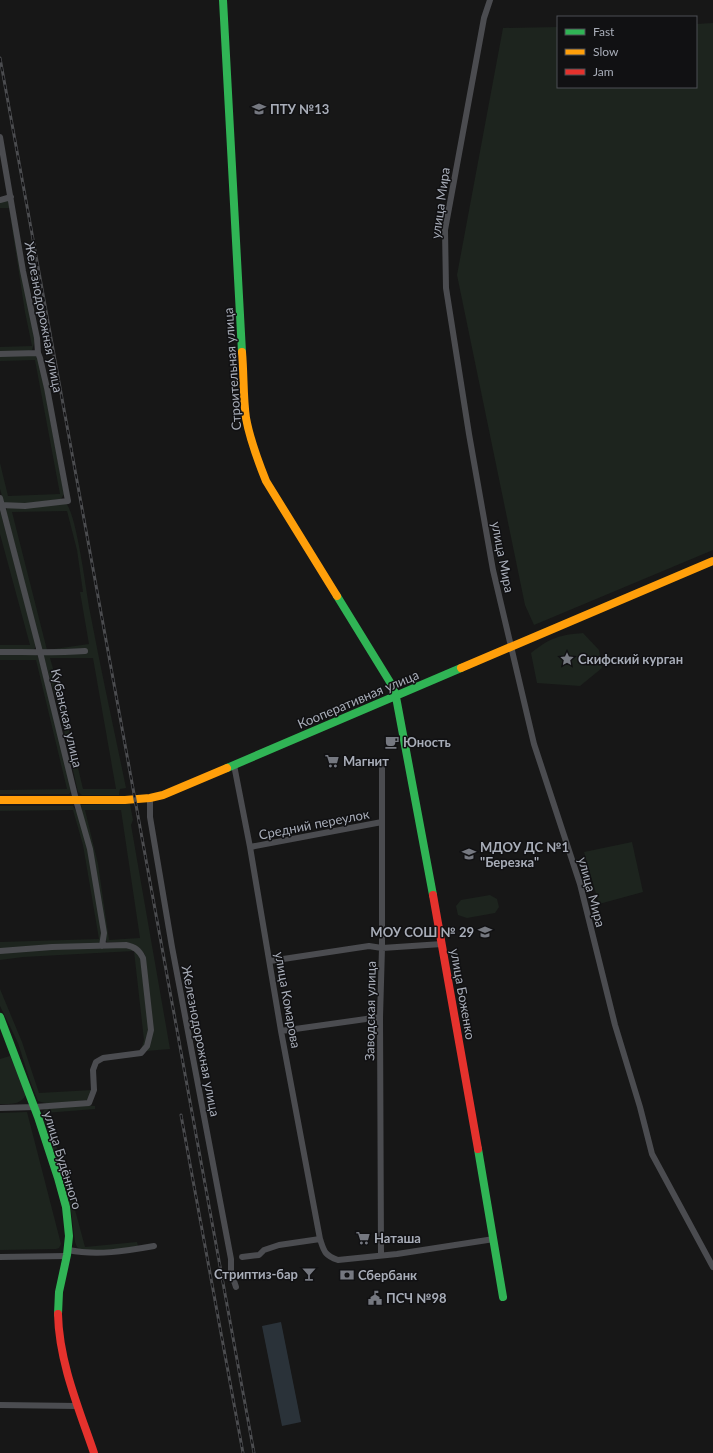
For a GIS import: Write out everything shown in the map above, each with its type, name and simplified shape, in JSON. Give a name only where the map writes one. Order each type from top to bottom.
[{"type":"street","name":"Строительная улица","points":[[223,0],[246,416],[250,438],[254,454],[266,481],[385,673],[393,687],[396,697]]},
{"type":"street","name":"улица Мира","points":[[490,0],[484,18],[445,230],[446,288],[470,441],[493,570],[534,744],[580,884],[615,1026],[640,1108],[652,1154],[713,1267]]},
{"type":"street","name":"Железнодорожная улица","points":[[0,137],[23,271],[37,338],[38,353],[47,388],[68,501],[25,506],[1,506]]},
{"type":"street","points":[[0,200],[10,197]]},
{"type":"street","points":[[0,354],[38,353]]},
{"type":"street","name":"Кубанская улица","points":[[0,498],[40,652],[76,800],[90,849],[104,934],[102,946]]},
{"type":"street","name":"Кооперативная улица","points":[[0,800],[125,800],[150,798],[163,795],[713,561]]},
{"type":"street","points":[[0,652],[62,653],[85,651]]},
{"type":"street","name":"улица Боженко","points":[[396,697],[442,944],[503,1296]]},
{"type":"street","name":"улица Комарова","points":[[234,765],[250,847],[281,1031],[320,1239],[325,1253],[338,1260],[382,1255]]},
{"type":"street","name":"Заводская улица","points":[[382,767],[382,948],[380,1018],[382,1255]]},
{"type":"street","name":"Железнодорожная улица","points":[[150,798],[150,817],[172,947],[231,1259],[231,1272],[236,1287]]},
{"type":"street","name":"Средний переулок","points":[[250,847],[382,822]]},
{"type":"street","points":[[270,961],[369,946],[382,948],[442,944]]},
{"type":"street","points":[[0,951],[52,947],[126,945],[134,947],[139,951],[143,958],[151,1030],[147,1046],[140,1052],[104,1058],[96,1062],[93,1070],[94,1090],[89,1103],[0,1108]]},
{"type":"street","name":"улица Будённого","points":[[0,1017],[35,1107],[62,1192],[67,1214],[70,1240],[58,1298],[57,1314],[65,1359],[78,1406],[94,1453]]},
{"type":"street","points":[[281,1031],[380,1018]]},
{"type":"street","points":[[242,1257],[260,1255],[264,1250],[279,1245],[320,1239]]},
{"type":"street","points":[[382,1255],[494,1239]]},
{"type":"street","points":[[0,1257],[67,1253],[112,1253],[154,1246]]},
{"type":"street","points":[[0,1405],[78,1406]]},
{"type":"shaded area","points":[[713,23],[713,550],[534,625],[525,605],[457,275],[503,28],[557,27],[557,88],[697,88],[697,24]]},
{"type":"shaded area","points":[[8,200],[35,341],[32,350],[29,351],[0,352],[0,347],[32,346],[25,312],[9,208],[0,208],[0,201]]},
{"type":"shaded area","points":[[0,355],[36,355],[39,360],[64,494],[61,499],[22,504],[4,503],[0,489],[0,463],[8,496],[60,494],[35,360],[0,361]]},
{"type":"shaded area","points":[[66,503],[70,511],[74,523],[84,572],[94,634],[126,788],[120,789],[119,795],[82,795],[78,792],[60,713],[42,651],[6,511],[7,508]],"holes":[[[67,511],[77,550],[83,592],[80,592],[89,644],[47,650],[12,512]],[[50,658],[93,658],[116,789],[83,789],[62,700]]]},
{"type":"shaded area","points":[[0,510],[36,645],[33,650],[0,650],[0,645],[30,645],[0,534]]},
{"type":"shaded area","points":[[583,633],[599,650],[602,668],[580,686],[537,683],[531,653],[555,638]]},
{"type":"shaded area","points":[[0,654],[34,654],[38,656],[72,791],[69,794],[0,794],[0,790],[67,789],[36,660],[0,660]]},
{"type":"shaded area","points":[[130,804],[133,820],[131,825],[170,1049],[146,1051],[152,1016],[145,955],[137,946],[133,944],[106,941],[81,805]],"holes":[[[85,810],[121,810],[140,938],[109,940],[98,864]]]},
{"type":"shaded area","points":[[0,806],[73,806],[86,837],[97,897],[101,941],[97,944],[0,949],[0,942],[99,939],[83,845],[73,810],[0,811]]},
{"type":"shaded area","points":[[632,842],[643,892],[599,904],[584,852]]},
{"type":"shaded area","points":[[490,895],[497,899],[499,907],[495,913],[467,918],[458,915],[456,906],[461,900]]},
{"type":"shaded area","points":[[132,947],[140,955],[149,1032],[146,1043],[141,1050],[144,1040],[134,951],[23,957],[0,960],[0,952],[6,951]]},
{"type":"shaded area","points":[[0,989],[22,1042],[39,1093],[93,1090],[89,1100],[57,1104],[38,1101],[18,1043],[0,1006]]},
{"type":"shaded area","points":[[10,1056],[25,1089],[26,1095],[21,1101],[11,1104],[0,1104],[0,1059]]},
{"type":"shaded area","points":[[83,1105],[95,1106],[95,1109],[45,1113],[63,1165],[85,1247],[137,1242],[138,1246],[114,1250],[81,1250],[77,1247],[75,1242],[71,1210],[42,1114],[44,1110],[48,1108]]},
{"type":"shaded area","points":[[27,1112],[61,1244],[59,1248],[56,1249],[0,1250],[0,1113]]},
{"type":"shaded area","points":[[281,1322],[301,1422],[282,1426],[262,1326]]},
{"type":"railway","points":[[0,58],[254,1453]]},
{"type":"railway","points":[[181,1115],[243,1453]]},
{"type":"traffic: fast","points":[[223,0],[242,352]]},
{"type":"traffic: fast","points":[[337,596],[393,687],[433,895]]},
{"type":"traffic: fast","points":[[227,768],[461,668]]},
{"type":"traffic: fast","points":[[0,1017],[38,1117],[66,1207],[69,1236],[67,1255],[59,1292],[58,1314]]},
{"type":"traffic: fast","points":[[478,1149],[503,1297]]},
{"type":"traffic: slow","points":[[242,352],[246,418],[257,458],[266,481],[337,596]]},
{"type":"traffic: slow","points":[[461,668],[713,561]]},
{"type":"traffic: slow","points":[[0,800],[125,800],[150,798],[163,795],[227,768]]},
{"type":"traffic: jam","points":[[433,895],[478,1149]]},
{"type":"traffic: jam","points":[[58,1314],[59,1332],[66,1367],[76,1402],[94,1453]]},
{"type":"place","name":"ПТУ №13","points":[[259,109]]},
{"type":"place","name":"Скифский курган","points":[[567,659]]},
{"type":"place","name":"Юность","points":[[392,742]]},
{"type":"place","name":"Магнит","points":[[332,761]]},
{"type":"place","name":"МДОУ ДС №1 \"Березка\"","points":[[469,854]]},
{"type":"place","name":"МОУ СОШ № 29","points":[[485,932]]},
{"type":"place","name":"Наташа","points":[[363,1238]]},
{"type":"place","name":"Стриптиз-бар","points":[[309,1274]]},
{"type":"place","name":"Сбербанк","points":[[347,1275]]},
{"type":"place","name":"ПСЧ №98","points":[[375,1298]]}]
